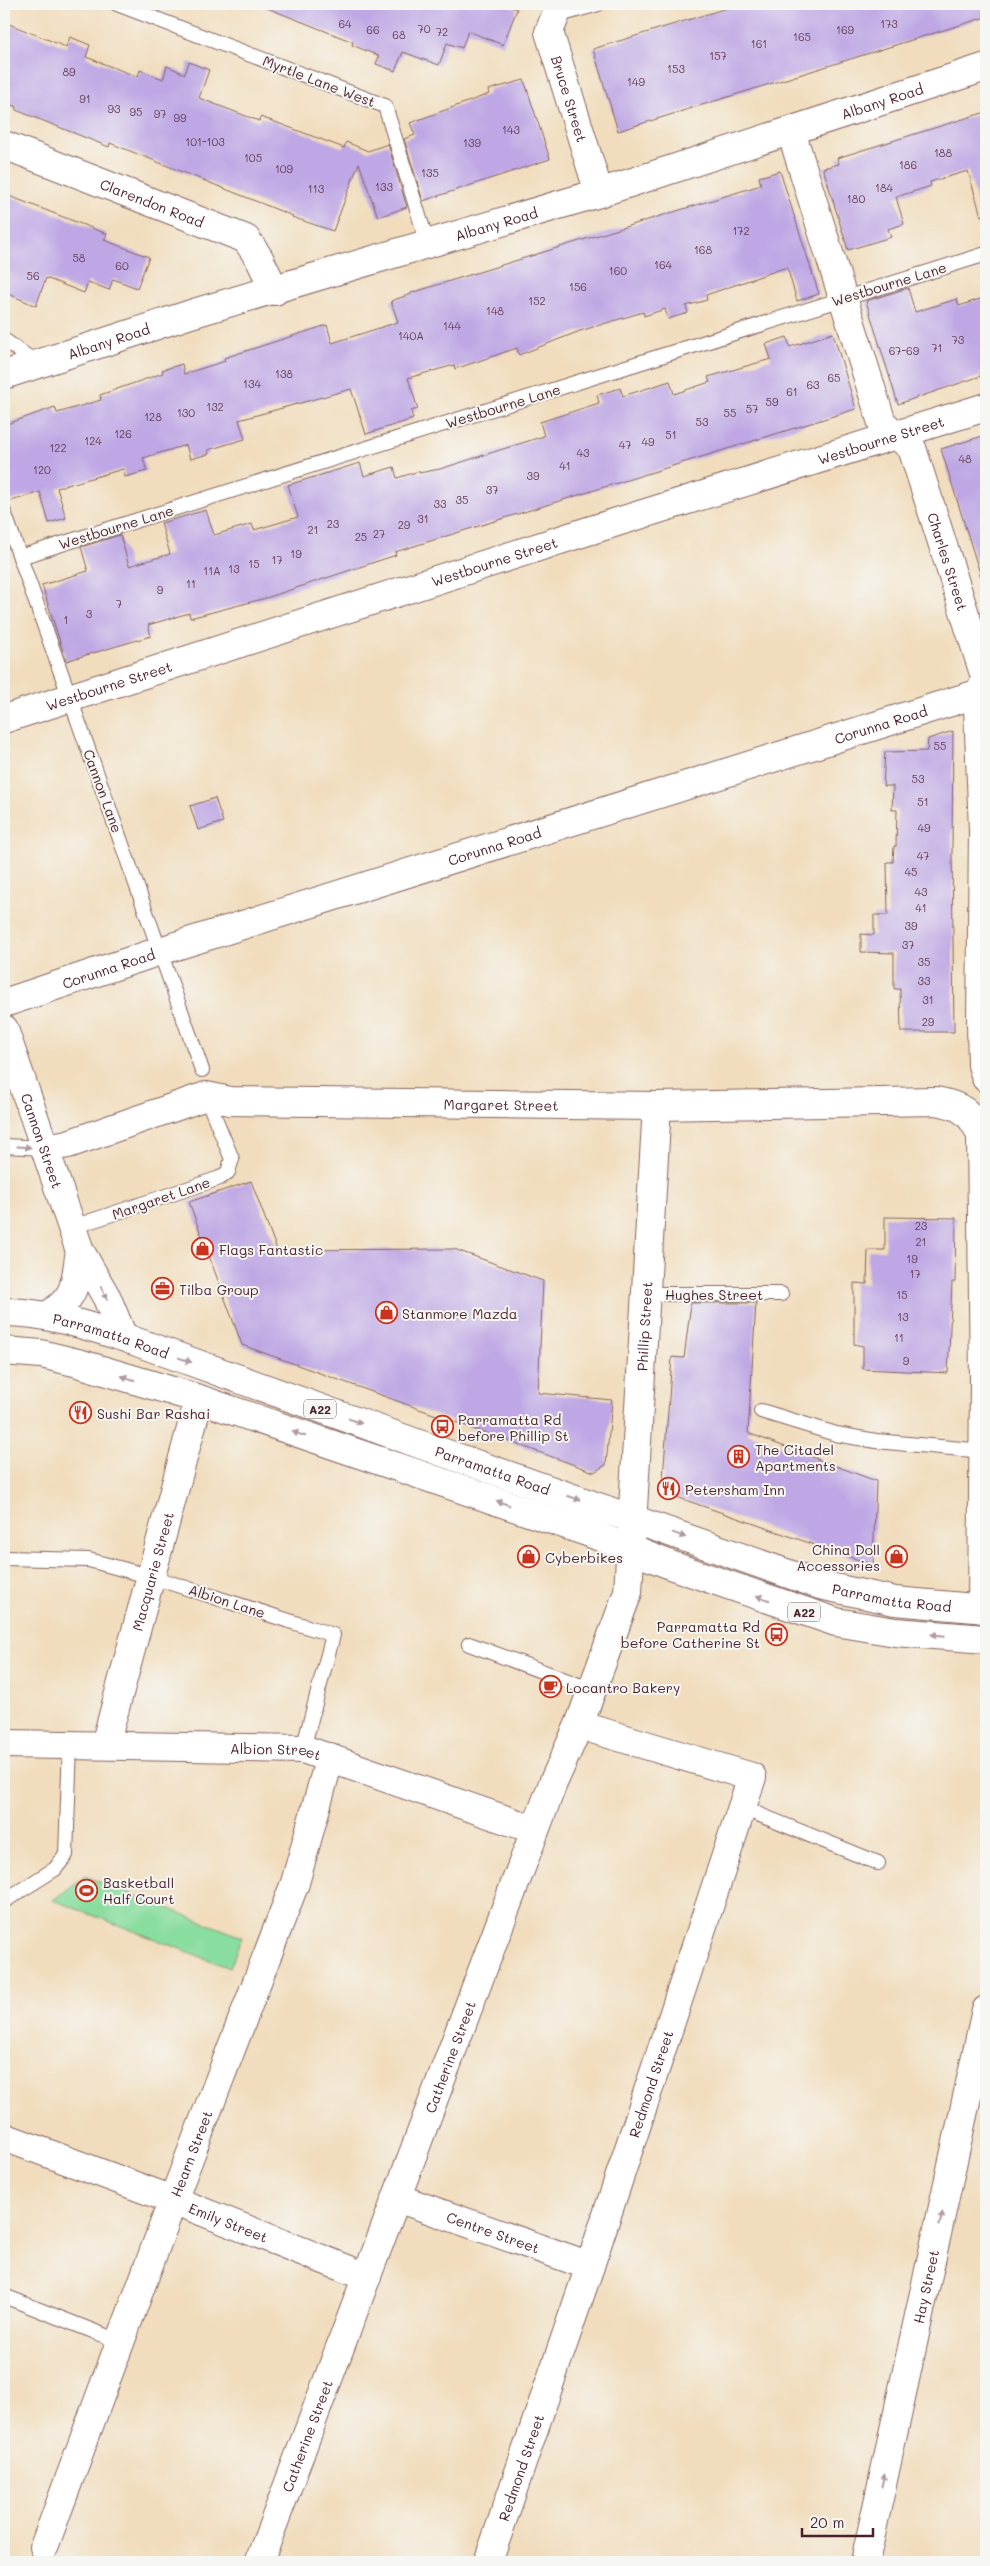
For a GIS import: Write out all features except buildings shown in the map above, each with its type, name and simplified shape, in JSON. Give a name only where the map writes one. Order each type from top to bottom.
[{"type":"main road","name":"Bruce Street","points":[[558,10],[549,32],[599,193]]},
{"type":"main road","name":"Albany Road","points":[[4,375],[194,313],[599,193],[986,67]]},
{"type":"main road","name":"Charles Street","points":[[791,131],[882,423],[912,448],[986,677],[984,692],[978,708],[984,830],[981,1024],[982,1065],[986,1078]]},
{"type":"main road","name":"Clarendon Road","points":[[4,145],[246,240],[259,258],[275,290]]},
{"type":"main road","name":"Westbourne Street","points":[[4,719],[986,406]]},
{"type":"main road","name":"Corunna Road","points":[[4,1003],[160,951],[984,692]]},
{"type":"main road","name":"Cannon Street","points":[[4,1029],[76,1239],[107,1298],[123,1337]]},
{"type":"main road","name":"Margaret Street","points":[[204,1083],[230,1101],[657,1106],[936,1101],[953,1104],[965,1110],[974,1120],[981,1136],[985,1410]]},
{"type":"main road","points":[[45,1148],[68,1144],[204,1083]]},
{"type":"main road","name":"Phillip Street","points":[[631,1549],[633,1487],[657,1106]]},
{"type":"main road","name":"Cannon Street","points":[[47,1316],[64,1306],[73,1293],[76,1239]]},
{"type":"main road","name":"Parramatta Road","points":[[4,1312],[47,1316],[82,1324],[123,1337],[820,1585],[895,1601],[984,1609]]},
{"type":"main road","name":"Parramatta Road","points":[[4,1351],[41,1354],[199,1399],[836,1622],[895,1632],[986,1639]]},
{"type":"main road","name":"Macquarie Street","points":[[105,1744],[199,1399]]},
{"type":"main road","points":[[984,1609],[983,1451],[985,1410]]},
{"type":"main road","name":"Catherine Street","points":[[259,2562],[535,1830],[579,1725],[628,1592],[631,1549]]},
{"type":"main road","name":"Redmond Street","points":[[488,2562],[590,2266],[752,1777],[579,1725]]},
{"type":"main road","name":"Albion Street","points":[[4,1744],[105,1744],[303,1749],[535,1830]]},
{"type":"main road","name":"Hearn Street","points":[[44,2547],[173,2200],[295,1883],[330,1758]]},
{"type":"main road","name":"Hay Street","points":[[864,2562],[986,2010]]},
{"type":"main road","name":"Emily Street","points":[[4,2137],[173,2200],[367,2277]]},
{"type":"main road","name":"Centre Street","points":[[397,2198],[590,2266]]},
{"type":"lane","name":"Myrtle Lane West","points":[[117,4],[385,106],[428,245]]},
{"type":"lane","points":[[558,10],[598,4]]},
{"type":"lane","name":"Westbourne Lane","points":[[20,557],[986,254]]},
{"type":"lane","points":[[4,340],[38,364]]},
{"type":"lane","name":"Cannon Lane","points":[[4,512],[160,951],[204,1083]]},
{"type":"lane","name":"Margaret Lane","points":[[76,1239],[220,1178],[228,1172],[232,1159],[204,1083]]},
{"type":"lane","points":[[4,1146],[45,1148]]},
{"type":"lane","name":"Hughes Street","points":[[646,1294],[781,1294]]},
{"type":"lane","points":[[761,1411],[836,1434],[876,1441],[983,1451]]},
{"type":"lane","name":"Albion Lane","points":[[4,1558],[89,1560],[152,1577],[333,1635],[303,1749]]},
{"type":"lane","points":[[469,1644],[592,1690]]},
{"type":"lane","points":[[4,1901],[56,1869],[66,1855],[70,1745]]},
{"type":"lane","points":[[743,1808],[878,1863]]},
{"type":"lane","points":[[4,2296],[121,2342]]},
{"type":"green space","points":[[85,1876],[242,1937],[230,1968],[53,1900]]},
{"type":"place","name":"Flags Fantastic","points":[[203,1249]]},
{"type":"place","name":"Tilba Group","points":[[163,1289]]},
{"type":"place","name":"Stanmore Mazda","points":[[386,1313]]},
{"type":"place","name":"Sushi Bar Rashai","points":[[81,1413]]},
{"type":"place","name":"Parramatta Rd before Phillip St","points":[[442,1427]]},
{"type":"place","name":"The Citadel Apartments","points":[[739,1457]]},
{"type":"place","name":"Petersham Inn","points":[[669,1489]]},
{"type":"place","name":"Cyberbikes","points":[[529,1557]]},
{"type":"place","name":"China Doll Accessories","points":[[896,1557]]},
{"type":"place","name":"Parramatta Rd before Catherine St","points":[[776,1634]]},
{"type":"place","name":"Locantro Bakery","points":[[550,1687]]},
{"type":"place","name":"Basketball Half Court","points":[[87,1890]]}]
